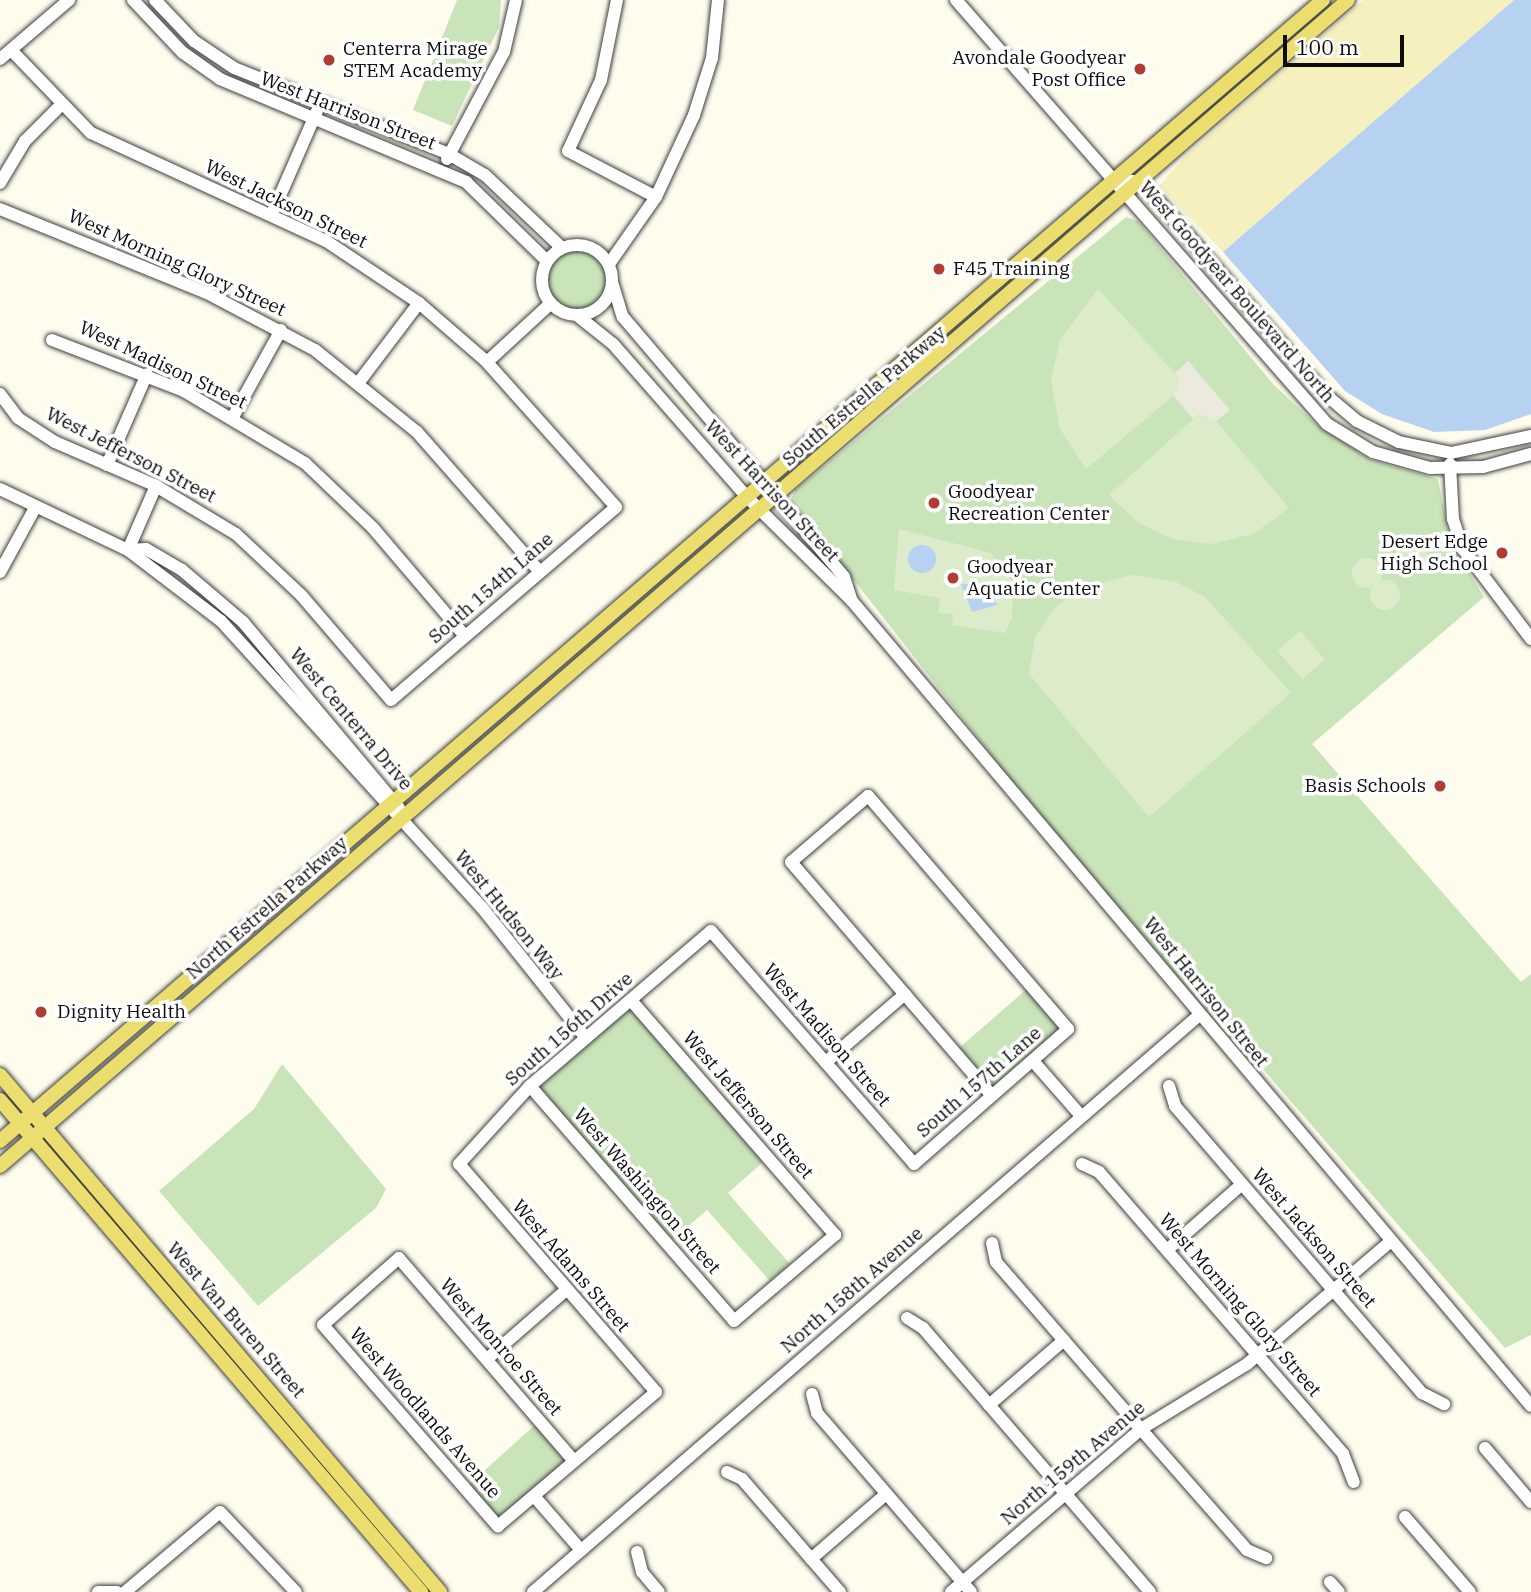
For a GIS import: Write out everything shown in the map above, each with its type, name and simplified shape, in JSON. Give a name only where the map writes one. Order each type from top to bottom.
[{"type":"main road","name":"South Estrella Parkway","points":[[397,799],[1323,0]]},
{"type":"main road","name":"South Estrella Parkway","points":[[401,817],[913,381],[1348,0]]},
{"type":"main road","points":[[1198,133],[1232,90],[1234,77],[1297,45]]},
{"type":"main road","points":[[913,381],[918,365],[940,346],[942,327]]},
{"type":"main road","name":"North Estrella Parkway","points":[[0,1141],[397,799]]},
{"type":"main road","name":"North Estrella Parkway","points":[[0,1166],[401,817]]},
{"type":"main road","points":[[206,962],[218,976]]},
{"type":"main road","name":"West Van Buren Street","points":[[0,1075],[440,1592]]},
{"type":"main road","name":"West Van Buren Street","points":[[0,1100],[421,1592]]},
{"type":"main road","points":[[182,1313],[195,1301]]},
{"type":"street","points":[[0,59],[69,0]]},
{"type":"street","name":"West Harrison Street","points":[[133,0],[182,52],[220,79],[442,168],[500,209],[547,261]]},
{"type":"street","name":"West Harrison Street","points":[[155,0],[194,41],[234,68],[320,105],[450,155],[519,203],[562,248]]},
{"type":"street","points":[[442,168],[504,52],[516,0]]},
{"type":"street","points":[[618,0],[601,80],[568,151],[656,197]]},
{"type":"street","points":[[609,264],[621,241],[656,197],[694,115],[712,58],[718,0]]},
{"type":"street","name":"West Goodyear Boulevard North","points":[[956,0],[1293,389],[1327,424],[1373,452],[1450,470]]},
{"type":"street","name":"West Jackson Street","points":[[11,50],[60,106],[91,133],[272,214],[370,268],[419,303],[487,362],[616,507]]},
{"type":"street","points":[[272,214],[320,105]]},
{"type":"street","points":[[0,183],[25,141],[60,106]]},
{"type":"street","name":"West Goodyear Boulevard North","points":[[1113,179],[1142,182],[1295,359],[1357,421],[1399,442],[1451,453]]},
{"type":"street","name":"West Morning Glory Street","points":[[0,209],[281,330],[359,382],[417,432],[539,571]]},
{"type":"street","points":[[599,253],[621,241]]},
{"type":"street","points":[[584,245],[599,253],[609,264],[612,282],[606,302],[578,316],[550,303],[541,283],[547,261],[562,248],[584,245]]},
{"type":"street","name":"West Harrison Street","points":[[612,282],[623,317],[844,577],[852,601]]},
{"type":"street","points":[[359,382],[419,303]]},
{"type":"street","points":[[487,362],[550,303]]},
{"type":"street","name":"West Harrison Street","points":[[578,316],[660,396],[746,496],[852,601],[1077,863],[1197,1017],[1531,1406]]},
{"type":"street","points":[[234,415],[281,330]]},
{"type":"street","name":"West Madison Street","points":[[52,340],[147,374],[234,415],[338,491],[465,636]]},
{"type":"street","points":[[1293,389],[1295,359]]},
{"type":"street","points":[[107,465],[147,374]]},
{"type":"street","points":[[660,396],[678,380]]},
{"type":"street","name":"West Jefferson Street","points":[[0,394],[18,418],[107,465],[198,508],[265,559],[391,700]]},
{"type":"street","points":[[1531,436],[1451,453],[1450,470],[1463,548],[1531,639]]},
{"type":"street","points":[[1450,470],[1531,454]]},
{"type":"street","points":[[128,550],[156,486]]},
{"type":"street","name":"West Centerra Drive","points":[[0,489],[128,550],[209,611],[385,809],[401,817]]},
{"type":"street","name":"South 154th Lane","points":[[391,700],[616,507]]},
{"type":"street","points":[[0,572],[35,508]]},
{"type":"street","name":"West Centerra Drive","points":[[128,550],[146,549],[219,600],[397,799],[401,817]]},
{"type":"street","points":[[209,611],[219,600]]},
{"type":"street","name":"South 157th Lane","points":[[905,994],[791,862],[868,796],[1068,1029],[914,1164]]},
{"type":"street","name":"West Hudson Way","points":[[401,817],[586,1038]]},
{"type":"street","name":"West Madison Street","points":[[711,931],[914,1164]]},
{"type":"street","name":"South 156th Drive","points":[[459,1164],[530,1086],[711,931]]},
{"type":"street","points":[[825,1062],[905,994],[992,1096]]},
{"type":"street","name":"West Jefferson Street","points":[[631,1000],[835,1235],[734,1321]]},
{"type":"street","name":"North 158th Avenue","points":[[533,1592],[1197,1017]]},
{"type":"street","points":[[1033,1061],[1082,1117]]},
{"type":"street","name":"West Washington Street","points":[[530,1086],[734,1321]]},
{"type":"street","name":"West Jackson Street","points":[[1169,1086],[1175,1106],[1422,1393],[1444,1404]]},
{"type":"street","name":"West Adams Street","points":[[459,1164],[656,1392],[574,1461]]},
{"type":"street","name":"West Morning Glory Street","points":[[1082,1164],[1100,1172],[1343,1454],[1354,1482]]},
{"type":"street","points":[[1167,1250],[1242,1184]]},
{"type":"street","name":"North 159th Avenue","points":[[951,1592],[967,1587],[1140,1429],[1258,1355],[1390,1242]]},
{"type":"street","points":[[992,1243],[996,1262],[1140,1429],[1247,1550],[1266,1559]]},
{"type":"street","name":"West Woodlands Avenue","points":[[399,1258],[323,1325],[498,1526],[534,1496]]},
{"type":"street","name":"West Monroe Street","points":[[399,1258],[574,1461]]},
{"type":"street","points":[[487,1359],[566,1290]]},
{"type":"street","points":[[907,1318],[989,1405],[1150,1592]]},
{"type":"street","points":[[989,1405],[1064,1340]]},
{"type":"street","points":[[812,1394],[817,1413],[967,1587]]},
{"type":"street","points":[[1485,1448],[1531,1502]]},
{"type":"street","points":[[574,1461],[534,1496],[581,1550]]},
{"type":"street","points":[[727,1472],[742,1479],[840,1592]]},
{"type":"street","points":[[811,1559],[887,1494]]},
{"type":"street","points":[[125,1592],[220,1512],[296,1592]]},
{"type":"street","points":[[1405,1517],[1470,1592]]},
{"type":"street","points":[[637,1552],[642,1572],[659,1592]]},
{"type":"street","points":[[1330,1581],[1339,1592]]},
{"type":"street","points":[[98,1592],[117,1592]]},
{"type":"green space","points":[[457,0],[501,0],[499,27],[452,126],[413,110]]},
{"type":"green space","points":[[1126,217],[1138,221],[1273,384],[1318,426],[1371,460],[1438,479],[1450,541],[1484,597],[1312,744],[1521,982],[1531,974],[1531,1335],[1505,1348],[1262,1068],[1253,1075],[1065,849],[791,500],[795,490]]},
{"type":"green space","points":[[576,250],[598,259],[607,281],[598,303],[576,312],[554,303],[545,281],[554,259]]},
{"type":"green space","points":[[1098,289],[1181,380],[1179,391],[1086,469],[1060,429],[1051,380],[1060,340]]},
{"type":"green space","points":[[1199,414],[1216,421],[1289,508],[1253,534],[1211,544],[1172,539],[1139,523],[1109,495]]},
{"type":"green space","name":"Goodyear Aquatic Center","points":[[899,529],[991,553],[1013,583],[1012,618],[1005,633],[952,625],[953,614],[938,613],[940,598],[894,590]]},
{"type":"green space","points":[[1405,533],[1413,536],[1416,544],[1413,552],[1405,555],[1397,552],[1394,544],[1397,536]]},
{"type":"green space","points":[[1419,550],[1427,553],[1430,561],[1427,569],[1419,572],[1411,569],[1408,561],[1411,553]]},
{"type":"green space","points":[[1367,558],[1378,562],[1382,573],[1378,584],[1367,588],[1356,584],[1352,573],[1356,562]]},
{"type":"green space","points":[[1132,575],[1174,581],[1205,597],[1291,693],[1149,817],[1029,674],[1035,637],[1055,608],[1081,588]]},
{"type":"green space","points":[[1385,580],[1396,584],[1400,595],[1396,606],[1385,610],[1374,606],[1370,595],[1374,584]]},
{"type":"green space","points":[[1300,631],[1325,660],[1302,679],[1277,651]]},
{"type":"green space","points":[[1028,988],[1063,1028],[994,1088],[959,1048]]},
{"type":"green space","points":[[629,1008],[763,1162],[728,1193],[790,1264],[770,1281],[707,1210],[672,1240],[539,1088]]},
{"type":"green space","points":[[282,1064],[386,1189],[376,1208],[258,1306],[159,1191],[254,1109]]},
{"type":"green space","points":[[536,1424],[567,1459],[501,1519],[469,1484]]},
{"type":"sand","points":[[1363,0],[1514,0],[1223,252],[1159,186],[1185,156]]},
{"type":"shaded area","points":[[1188,361],[1230,410],[1216,421],[1199,414],[1193,419],[1174,396],[1180,380],[1175,373]]},
{"type":"water","points":[[1514,0],[1531,0],[1531,414],[1485,430],[1434,432],[1382,414],[1345,391],[1223,252]]},
{"type":"water","points":[[922,545],[932,549],[936,559],[932,569],[922,573],[912,569],[908,559],[912,549]]},
{"type":"water","points":[[988,582],[997,605],[972,612],[961,584],[972,584],[979,592]]},
{"type":"place","name":"Centerra Mirage STEM Academy","points":[[329,60]]},
{"type":"place","name":"Avondale Goodyear Post Office","points":[[1140,69]]},
{"type":"place","name":"F45 Training","points":[[939,269]]},
{"type":"place","name":"Goodyear Recreation Center","points":[[934,503]]},
{"type":"place","name":"Desert Edge High School","points":[[1502,553]]},
{"type":"place","name":"Goodyear Aquatic Center","points":[[953,578]]},
{"type":"place","name":"Basis Schools","points":[[1440,786]]},
{"type":"place","name":"Dignity Health","points":[[41,1012]]}]
